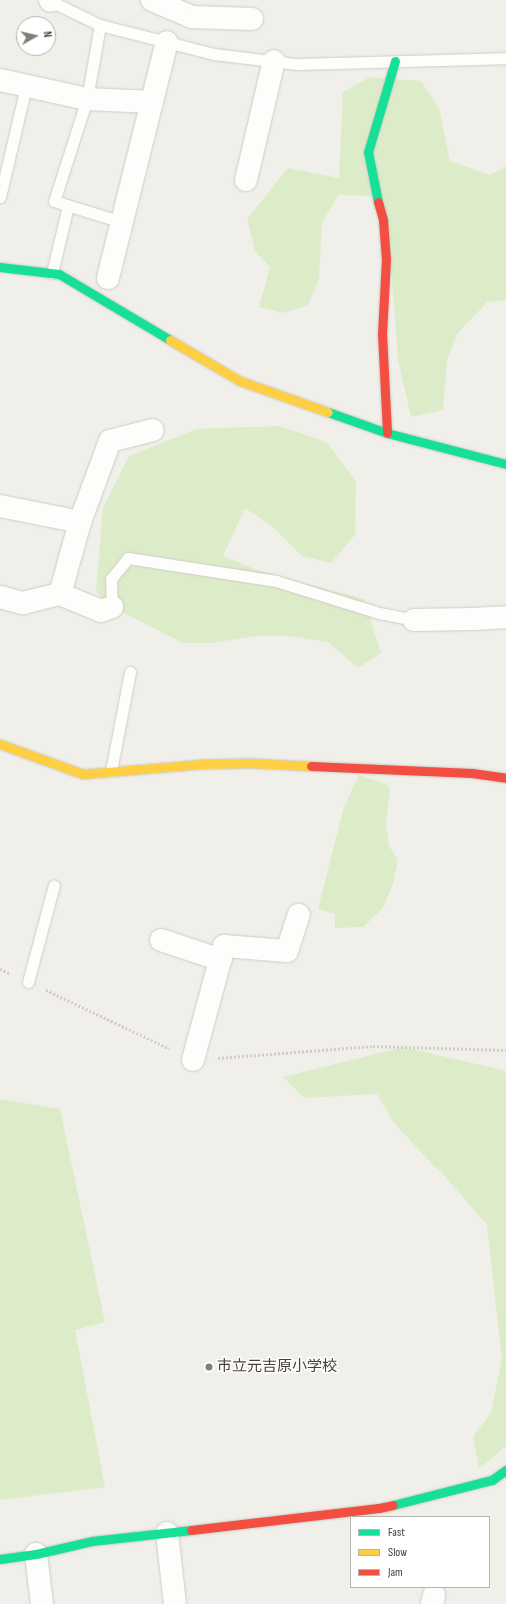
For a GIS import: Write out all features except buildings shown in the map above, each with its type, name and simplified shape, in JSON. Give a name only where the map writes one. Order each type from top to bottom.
[{"type":"street","points":[[152,0],[192,17],[252,19]]},
{"type":"street","points":[[108,278],[167,42]]},
{"type":"street","points":[[246,180],[274,61]]},
{"type":"street","points":[[386,433],[382,333],[386,260],[384,220],[375,192],[368,152],[395,61]]},
{"type":"street","points":[[0,80],[87,99],[152,102]]},
{"type":"street","points":[[0,267],[59,274],[240,381],[386,433],[506,464]]},
{"type":"street","points":[[60,594],[80,522],[110,441],[153,430]]},
{"type":"street","points":[[0,506],[80,522]]},
{"type":"street","points":[[0,597],[23,603],[60,594],[101,611],[112,607]]},
{"type":"street","points":[[414,620],[506,617]]},
{"type":"street","points":[[0,744],[83,774],[201,764],[252,763],[472,773],[506,778]]},
{"type":"street","points":[[193,1060],[224,946],[287,951],[299,915]]},
{"type":"street","points":[[161,940],[221,960]]},
{"type":"street","points":[[0,1559],[36,1554],[92,1541],[379,1508],[492,1480],[506,1470]]},
{"type":"street","points":[[167,1532],[175,1604]]},
{"type":"street","points":[[36,1554],[42,1604]]},
{"type":"lane","points":[[50,0],[100,25],[214,54],[297,64],[506,58]]},
{"type":"lane","points":[[100,25],[87,99],[54,201],[122,222]]},
{"type":"lane","points":[[0,197],[26,86]]},
{"type":"lane","points":[[52,274],[68,206]]},
{"type":"lane","points":[[112,607],[111,579],[128,558],[276,581],[329,596],[357,607],[414,620]]},
{"type":"lane","points":[[111,771],[130,672]]},
{"type":"lane","points":[[28,982],[54,885]]},
{"type":"path","points":[[0,969],[193,1060],[373,1046],[506,1050]]},
{"type":"green space","points":[[370,77],[421,81],[439,108],[450,161],[490,175],[506,166],[506,300],[487,302],[457,334],[447,361],[443,410],[411,417],[398,360],[388,223],[375,196],[338,195],[322,223],[319,279],[308,305],[283,313],[259,307],[270,267],[255,251],[247,219],[288,168],[339,178],[343,92]]},
{"type":"green space","points":[[279,426],[326,442],[356,481],[355,535],[331,563],[302,556],[273,527],[245,508],[223,556],[260,571],[364,599],[381,653],[358,668],[328,642],[288,636],[256,636],[212,643],[183,643],[112,607],[96,592],[103,508],[129,456],[196,429]]},
{"type":"green space","points":[[359,775],[387,784],[390,789],[386,823],[389,846],[398,860],[393,884],[383,908],[363,927],[335,928],[335,914],[318,909],[344,807]]},
{"type":"green space","points":[[403,1047],[503,1070],[506,1074],[506,1446],[479,1469],[473,1436],[491,1413],[502,1359],[487,1225],[442,1173],[394,1123],[377,1094],[304,1098],[283,1077]]},
{"type":"green space","points":[[0,1099],[60,1109],[105,1322],[75,1330],[105,1487],[0,1500]]},
{"type":"traffic: fast","points":[[378,202],[368,152],[395,61]]},
{"type":"traffic: fast","points":[[0,267],[59,274],[170,340]]},
{"type":"traffic: fast","points":[[328,412],[387,433],[506,464]]},
{"type":"traffic: fast","points":[[393,1505],[492,1480],[506,1470]]},
{"type":"traffic: fast","points":[[0,1559],[36,1554],[92,1541],[191,1530]]},
{"type":"traffic: slow","points":[[170,340],[240,381],[328,412]]},
{"type":"traffic: slow","points":[[0,744],[83,774],[201,764],[251,763],[311,766]]},
{"type":"traffic: jam","points":[[378,202],[383,220],[386,260],[382,333],[387,433]]},
{"type":"traffic: jam","points":[[311,766],[472,773],[506,778]]},
{"type":"traffic: jam","points":[[191,1530],[379,1508],[393,1505]]},
{"type":"place","name":"市立元吉原小学校","points":[[209,1367]]}]
